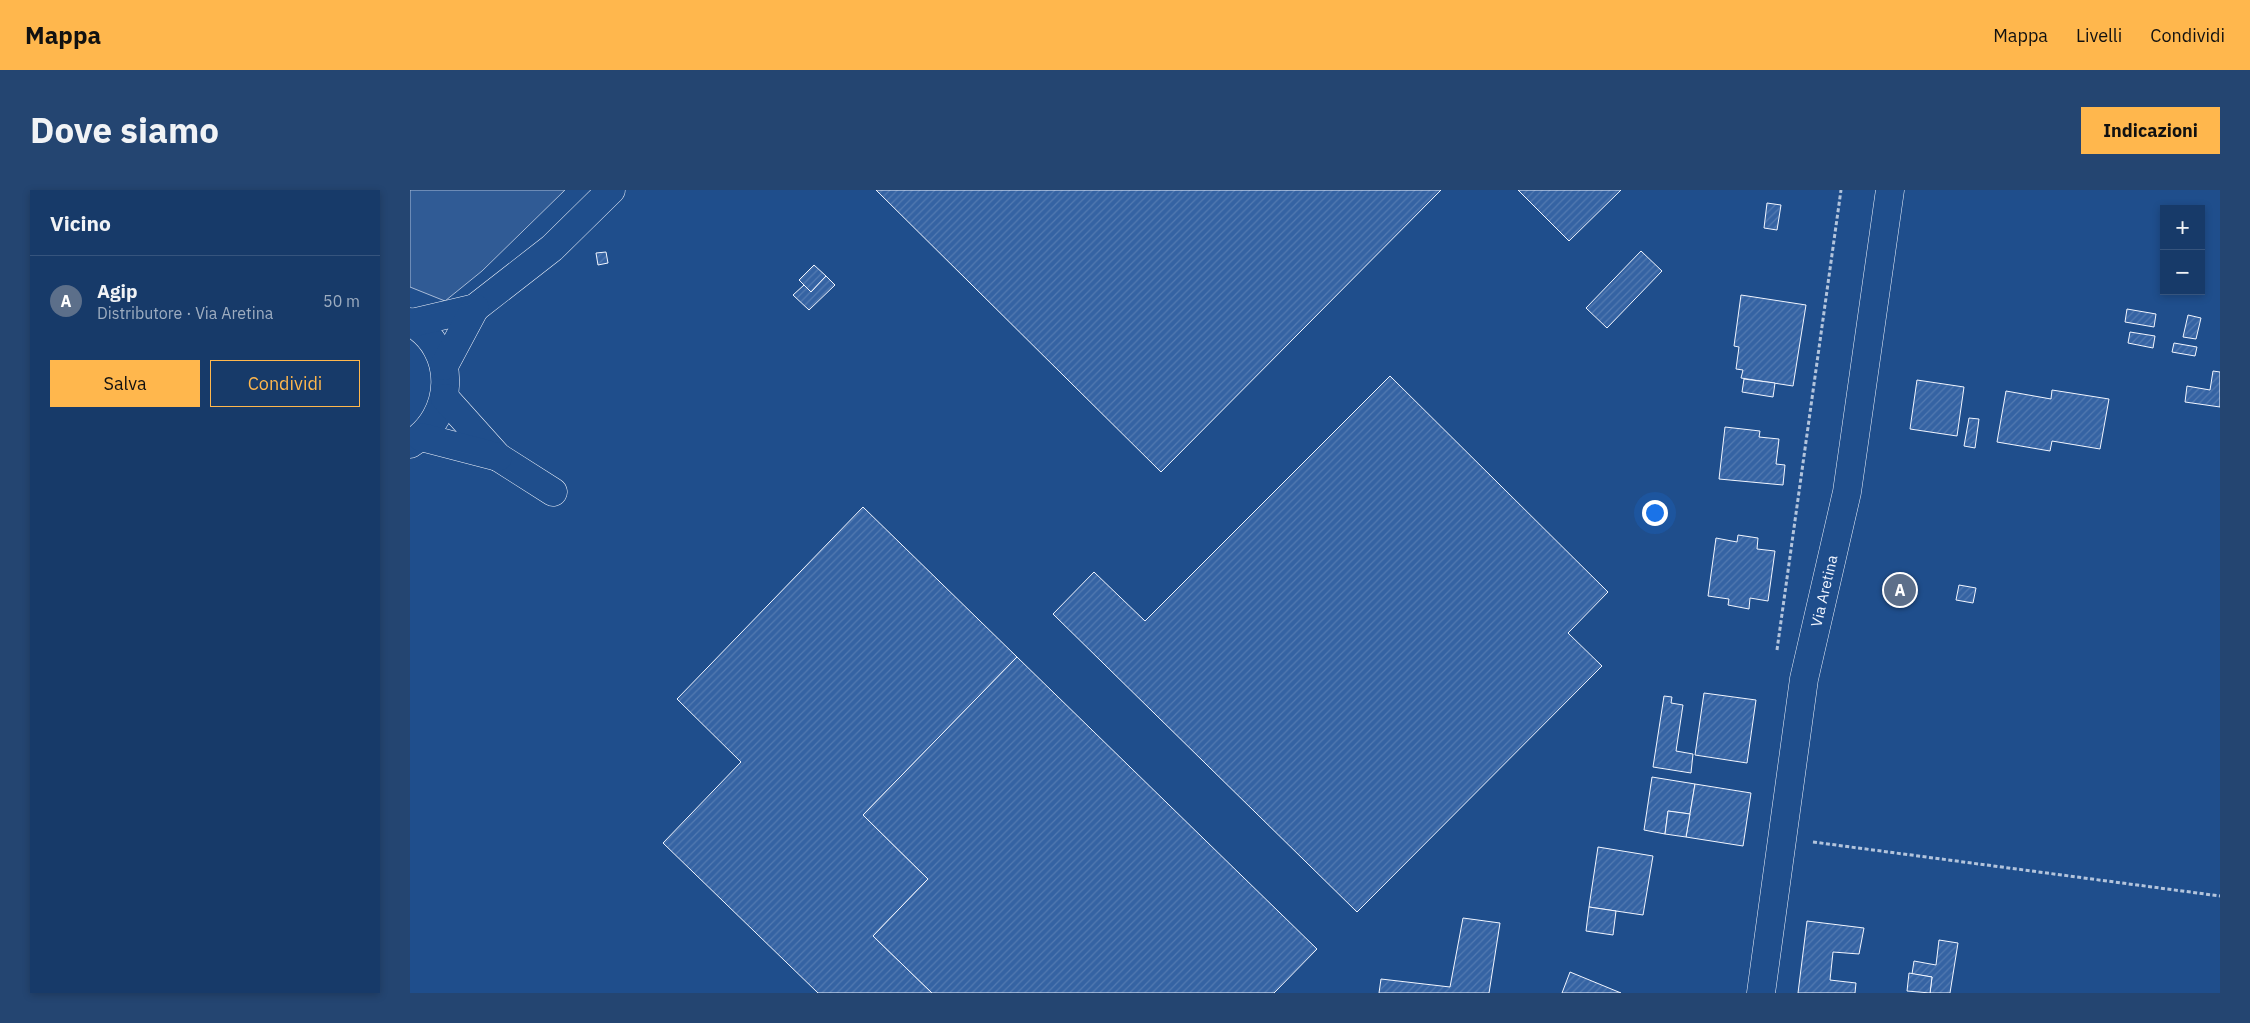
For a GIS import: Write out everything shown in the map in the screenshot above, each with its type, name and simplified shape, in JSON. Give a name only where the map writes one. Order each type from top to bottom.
[{"type":"street","points":[[444,366],[475,308],[552,248],[611,190]]},
{"type":"street","name":"Via Aretina","points":[[1761,993],[1804,680],[1847,492],[1890,190]]},
{"type":"street","points":[[411,323],[475,308]]},
{"type":"street","points":[[411,323],[426,335],[437,350],[444,366],[447,382],[445,398],[436,420],[416,441]]},
{"type":"street","points":[[445,398],[498,458],[553,492]]},
{"type":"street","points":[[416,441],[498,458]]},
{"type":"path","points":[[1782,838],[2220,896]]},
{"type":"shaded area","points":[[410,190],[565,190],[482,271],[445,301],[410,287]]},
{"type":"building","points":[[876,190],[1441,190],[1161,472]]},
{"type":"building","points":[[1518,190],[1621,190],[1569,241]]},
{"type":"building","points":[[1767,203],[1781,205],[1777,230],[1764,228]]},
{"type":"building","points":[[1641,251],[1662,271],[1607,328],[1586,308]]},
{"type":"building","points":[[606,252],[608,263],[598,265],[596,253]]},
{"type":"building","points":[[814,265],[826,276],[811,292],[799,280]]},
{"type":"building","points":[[826,276],[835,285],[809,310],[793,295],[804,285],[811,292]]},
{"type":"building","points":[[1741,295],[1806,305],[1793,386],[1741,378],[1743,370],[1736,369],[1739,347],[1734,346]]},
{"type":"building","points":[[2127,309],[2156,314],[2154,327],[2125,322]]},
{"type":"building","points":[[2188,315],[2201,318],[2196,339],[2183,337]]},
{"type":"building","points":[[2130,332],[2155,336],[2153,348],[2128,343]]},
{"type":"building","points":[[2174,343],[2197,347],[2195,356],[2172,352]]},
{"type":"building","points":[[2213,371],[2220,372],[2220,407],[2185,402],[2187,386],[2210,390]]},
{"type":"building","points":[[1390,376],[1608,592],[1568,633],[1602,666],[1357,912],[1053,614],[1094,572],[1145,621]]},
{"type":"building","points":[[1744,379],[1775,383],[1773,397],[1742,392]]},
{"type":"building","points":[[1917,380],[1964,387],[1957,436],[1910,429]]},
{"type":"building","points":[[2052,390],[2109,399],[2100,449],[2052,441],[2050,451],[1997,442],[2006,391],[2051,399]]},
{"type":"building","points":[[1969,418],[1979,419],[1975,448],[1964,446]]},
{"type":"building","points":[[1725,427],[1760,431],[1759,437],[1779,439],[1776,464],[1785,465],[1783,485],[1719,479]]},
{"type":"building","points":[[863,507],[1017,657],[863,815],[928,879],[873,936],[932,993],[818,993],[663,843],[741,762],[677,699]]},
{"type":"building","points":[[1738,535],[1758,538],[1757,549],[1775,551],[1768,601],[1750,598],[1749,609],[1728,605],[1729,599],[1708,596],[1716,538],[1737,542]]},
{"type":"building","points":[[1959,585],[1976,588],[1973,603],[1956,600]]},
{"type":"building","points":[[1017,657],[1317,949],[1274,993],[932,993],[873,936],[928,879],[863,815]]},
{"type":"building","points":[[1704,693],[1756,700],[1747,763],[1695,755]]},
{"type":"building","points":[[1664,696],[1672,697],[1671,703],[1683,705],[1676,751],[1693,754],[1691,773],[1653,767]]},
{"type":"building","points":[[1652,777],[1695,784],[1690,814],[1668,811],[1665,834],[1644,830]]},
{"type":"building","points":[[1695,784],[1751,793],[1743,846],[1686,837]]},
{"type":"building","points":[[1668,811],[1690,814],[1686,837],[1665,834]]},
{"type":"building","points":[[1598,847],[1653,856],[1643,915],[1589,907]]},
{"type":"building","points":[[1589,907],[1616,911],[1613,935],[1586,931]]},
{"type":"building","points":[[1463,918],[1500,923],[1489,993],[1379,993],[1381,979],[1450,987]]},
{"type":"building","points":[[1807,921],[1864,928],[1859,954],[1833,952],[1830,980],[1856,983],[1855,993],[1798,993]]},
{"type":"building","points":[[1939,940],[1958,943],[1950,993],[1930,993],[1932,977],[1912,974],[1914,961],[1936,965]]},
{"type":"building","points":[[1570,972],[1621,993],[1562,993]]},
{"type":"building","points":[[1909,973],[1932,977],[1930,993],[1907,991]]},
{"type":"place","name":"Agip","points":[[1900,590]]}]
